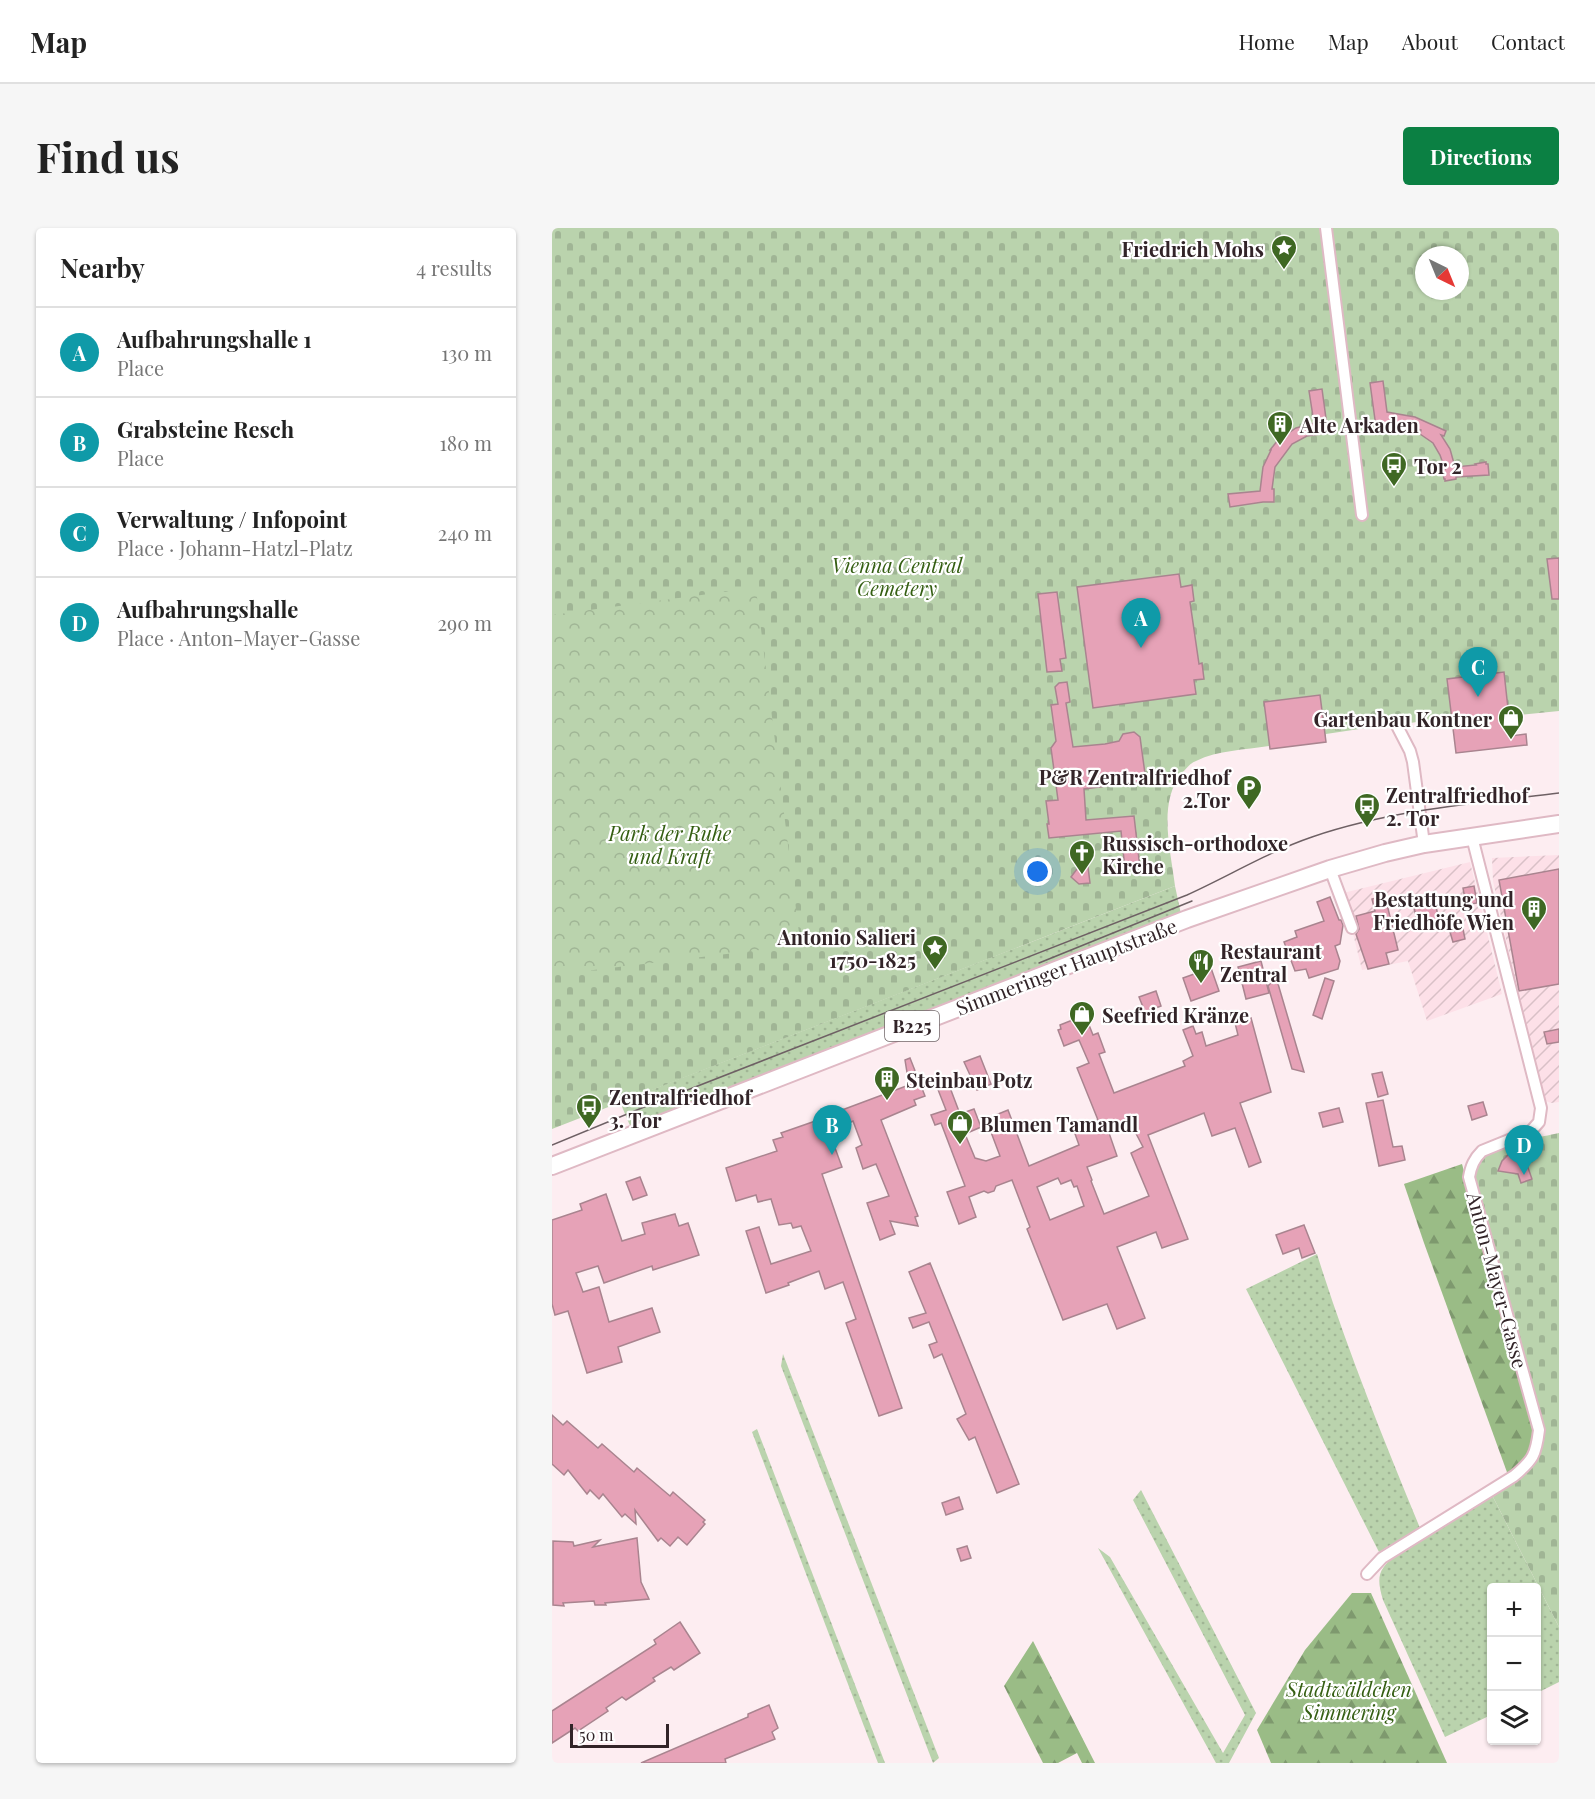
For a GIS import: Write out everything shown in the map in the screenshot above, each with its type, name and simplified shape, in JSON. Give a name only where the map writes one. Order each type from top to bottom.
[{"type":"main road","name":"Simmeringer Hauptstraße","points":[[552,1166],[1187,919],[1330,869],[1424,844],[1559,824]]},
{"type":"street","points":[[1326,228],[1362,515]]},
{"type":"street","points":[[1395,722],[1413,762],[1424,844]]},
{"type":"street","name":"Anton-Mayer-Gasse","points":[[1367,1574],[1382,1558],[1514,1476],[1529,1463],[1537,1448],[1539,1430],[1469,1177],[1471,1167],[1482,1151],[1531,1131],[1539,1122],[1541,1108],[1473,837]]},
{"type":"street","points":[[1330,869],[1352,928]]},
{"type":"shaded area","points":[[1559,855],[1559,1102],[1551,1103],[1546,1101],[1517,988],[1493,881],[1492,858]]},
{"type":"shaded area","points":[[1470,862],[1502,994],[1427,1021],[1408,961],[1362,970],[1343,893]]},
{"type":"green space","name":"Vienna Central Cemetery","points":[[552,228],[1559,228],[1559,711],[1509,716],[1509,719],[1452,726],[1451,717],[1410,723],[1409,720],[1326,734],[1326,742],[1270,749],[1269,746],[1222,752],[1204,757],[1192,763],[1182,773],[1174,785],[1170,798],[1168,828],[1175,886],[552,1129]]},
{"type":"green space","name":"Park der Ruhe und Kraft","points":[[746,589],[753,591],[757,597],[799,933],[797,939],[784,947],[552,975],[552,615]]},
{"type":"green space","points":[[1175,886],[1181,914],[631,1128],[620,1102]]},
{"type":"green space","points":[[1559,1133],[1559,1627],[1541,1592],[1541,1583],[1537,1583],[1492,1495],[1520,1477],[1533,1464],[1542,1446],[1544,1433],[1473,1178],[1476,1167],[1484,1158],[1507,1145]]},
{"type":"green space","points":[[1462,1164],[1535,1438],[1524,1461],[1508,1475],[1404,1184]]},
{"type":"green space","points":[[1317,1254],[1353,1358],[1420,1528],[1379,1552],[1246,1289]]},
{"type":"green space","points":[[783,1354],[939,1758],[933,1763],[781,1366]]},
{"type":"green space","points":[[757,1429],[885,1763],[878,1763],[752,1432]]},
{"type":"green space","points":[[1141,1490],[1256,1713],[1229,1763],[1216,1763],[1098,1548],[1110,1557],[1223,1753],[1245,1715],[1133,1500]]},
{"type":"green space","points":[[1492,1495],[1537,1583],[1487,1583],[1487,1717],[1445,1737],[1383,1600],[1380,1574],[1386,1564],[1397,1554]]},
{"type":"green space","points":[[1541,1592],[1559,1627],[1559,1682],[1541,1691]]},
{"type":"green space","name":"Stadtwäldchen Simmering","points":[[1352,1593],[1371,1593],[1447,1763],[1271,1763],[1257,1730],[1305,1650]]},
{"type":"green space","points":[[1033,1641],[1095,1763],[1082,1763],[1077,1753],[1058,1763],[1043,1763],[1004,1686]]},
{"type":"building","name":"Alte Arkaden","points":[[1383,381],[1387,412],[1415,417],[1446,431],[1444,436],[1441,435],[1450,449],[1455,467],[1486,462],[1489,475],[1456,477],[1456,479],[1445,481],[1442,469],[1445,469],[1440,455],[1433,443],[1420,434],[1421,430],[1400,425],[1376,427],[1370,383]]},
{"type":"building","name":"Alte Arkaden","points":[[1322,389],[1328,433],[1307,436],[1292,444],[1275,467],[1272,489],[1274,489],[1274,502],[1230,507],[1228,494],[1260,491],[1263,467],[1270,450],[1278,440],[1296,428],[1314,423],[1309,391]]},
{"type":"building","points":[[1559,558],[1559,599],[1552,599],[1547,559]]},
{"type":"building","points":[[1179,574],[1181,587],[1192,585],[1194,601],[1190,602],[1199,664],[1202,663],[1204,679],[1194,680],[1196,694],[1093,708],[1077,587]]},
{"type":"building","points":[[1057,592],[1066,658],[1060,659],[1062,671],[1047,672],[1038,594]]},
{"type":"building","points":[[1504,672],[1511,736],[1526,734],[1527,745],[1456,753],[1447,679]]},
{"type":"building","points":[[1067,682],[1070,702],[1066,703],[1073,747],[1119,741],[1123,734],[1134,732],[1140,737],[1146,781],[1084,789],[1086,820],[1134,816],[1140,868],[1125,869],[1121,831],[1049,838],[1046,801],[1058,800],[1051,748],[1056,741],[1051,705],[1058,704],[1055,687],[1059,683]]},
{"type":"building","points":[[1320,695],[1326,742],[1270,749],[1264,702]]},
{"type":"building","name":"Russisch-orthodoxe Kirche","points":[[1088,867],[1090,883],[1079,884],[1071,877],[1077,869]]},
{"type":"building","name":"Bestattung und Friedhöfe Wien","points":[[1559,869],[1559,984],[1519,991],[1499,880]]},
{"type":"building","points":[[1474,886],[1477,903],[1466,905],[1463,888]]},
{"type":"building","points":[[1385,896],[1398,950],[1386,953],[1389,964],[1368,969],[1356,934],[1359,929],[1356,916],[1375,911],[1372,899]]},
{"type":"building","points":[[1330,897],[1343,925],[1340,944],[1335,946],[1340,961],[1338,969],[1309,978],[1306,969],[1295,971],[1284,942],[1297,937],[1295,931],[1324,921],[1317,902]]},
{"type":"building","points":[[1435,903],[1440,923],[1419,929],[1414,908]]},
{"type":"building","points":[[1463,929],[1465,939],[1453,942],[1450,932]]},
{"type":"building","points":[[1261,961],[1269,993],[1246,999],[1238,967]]},
{"type":"building","name":"Restaurant Zentral","points":[[1211,968],[1219,991],[1191,1001],[1183,978]]},
{"type":"building","points":[[1276,977],[1304,1072],[1292,1069],[1268,986]]},
{"type":"building","points":[[1325,978],[1334,981],[1322,1019],[1313,1015]]},
{"type":"building","points":[[1156,991],[1161,1006],[1145,1012],[1139,997]]},
{"type":"building","points":[[1085,1015],[1093,1035],[1098,1033],[1105,1052],[1099,1054],[1114,1093],[1185,1066],[1183,1061],[1193,1056],[1183,1030],[1193,1026],[1196,1034],[1202,1032],[1206,1046],[1238,1035],[1235,1023],[1251,1018],[1271,1092],[1240,1103],[1261,1162],[1249,1167],[1235,1128],[1212,1136],[1204,1113],[1148,1135],[1188,1239],[1162,1248],[1156,1232],[1117,1247],[1145,1318],[1117,1329],[1107,1304],[1063,1320],[1027,1229],[1030,1227],[1012,1180],[996,1186],[994,1191],[988,1193],[984,1191],[969,1197],[976,1217],[959,1224],[947,1192],[965,1186],[941,1123],[935,1125],[931,1115],[946,1110],[935,1082],[946,1077],[960,1114],[974,1109],[981,1127],[965,1134],[975,1158],[986,1161],[1000,1156],[986,1119],[1008,1110],[1029,1166],[1079,1145],[1074,1131],[1098,1120],[1077,1068],[1089,1063],[1079,1040],[1064,1046],[1058,1030],[1061,1029],[1060,1025]],"holes":[[[1131,1124],[1143,1147],[1131,1153],[1149,1196],[1104,1214],[1087,1167],[1117,1156],[1109,1133]],[[1058,1178],[1061,1184],[1071,1180],[1074,1187],[1077,1186],[1084,1206],[1050,1220],[1037,1187]]]},
{"type":"building","points":[[1559,1029],[1559,1042],[1547,1044],[1544,1032]]},
{"type":"building","points":[[980,1056],[991,1084],[977,1090],[964,1062]]},
{"type":"building","points":[[910,1058],[925,1096],[914,1100],[916,1105],[881,1120],[918,1216],[915,1217],[918,1226],[890,1221],[895,1234],[880,1240],[867,1203],[889,1196],[876,1164],[863,1169],[856,1148],[862,1145],[853,1121],[847,1124],[842,1110],[909,1085],[905,1060]]},
{"type":"building","points":[[1382,1072],[1388,1094],[1378,1097],[1372,1074]]},
{"type":"building","points":[[1383,1100],[1393,1147],[1402,1146],[1405,1160],[1379,1166],[1366,1103]]},
{"type":"building","points":[[1483,1102],[1487,1115],[1472,1120],[1468,1106]]},
{"type":"building","points":[[1339,1108],[1343,1122],[1323,1127],[1319,1113]]},
{"type":"building","points":[[824,1118],[842,1167],[822,1174],[902,1408],[879,1416],[846,1323],[856,1319],[843,1282],[825,1289],[819,1271],[766,1293],[746,1231],[759,1227],[771,1264],[811,1251],[801,1226],[793,1228],[791,1223],[779,1225],[771,1199],[758,1202],[756,1195],[736,1201],[726,1168],[777,1151],[773,1140],[783,1137],[781,1133]]},
{"type":"building","points":[[1528,1148],[1526,1162],[1532,1179],[1521,1183],[1518,1174],[1498,1171],[1502,1161],[1510,1153]]},
{"type":"building","points":[[640,1177],[647,1195],[633,1200],[626,1182]]},
{"type":"building","points":[[606,1194],[622,1241],[645,1234],[642,1223],[675,1214],[679,1226],[688,1223],[699,1255],[653,1270],[652,1266],[604,1283],[598,1266],[576,1273],[583,1292],[599,1287],[609,1322],[652,1308],[660,1332],[618,1347],[622,1362],[587,1373],[568,1311],[555,1315],[552,1304],[552,1220],[582,1210],[580,1204]]},
{"type":"building","points":[[1304,1225],[1315,1253],[1302,1258],[1299,1248],[1283,1254],[1276,1235]]},
{"type":"building","points":[[930,1263],[1019,1484],[997,1493],[975,1437],[969,1440],[957,1419],[966,1414],[942,1354],[934,1358],[929,1345],[937,1342],[929,1322],[913,1328],[909,1318],[926,1313],[909,1272]]},
{"type":"building","points":[[552,1415],[563,1425],[567,1421],[598,1448],[602,1444],[634,1472],[637,1468],[670,1496],[673,1492],[705,1520],[703,1522],[705,1524],[687,1545],[678,1537],[670,1546],[661,1538],[658,1541],[635,1510],[636,1524],[625,1514],[622,1517],[603,1494],[599,1499],[590,1490],[587,1494],[568,1470],[564,1475],[552,1464]]},
{"type":"building","points":[[959,1497],[963,1509],[946,1515],[942,1503]]},
{"type":"building","points":[[637,1538],[641,1582],[649,1599],[605,1603],[606,1605],[595,1605],[594,1601],[563,1603],[564,1606],[553,1605],[553,1541],[573,1542],[574,1546],[600,1540],[593,1547]]},
{"type":"building","points":[[967,1546],[971,1558],[961,1561],[957,1549]]},
{"type":"building","points":[[680,1622],[700,1653],[674,1670],[671,1667],[653,1678],[655,1681],[626,1700],[622,1697],[606,1708],[608,1711],[578,1731],[575,1728],[552,1743],[552,1711],[656,1644],[654,1640]]},
{"type":"building","points":[[769,1705],[778,1728],[772,1732],[775,1739],[725,1759],[726,1763],[641,1763],[748,1717],[748,1714]]},
{"type":"tram line","points":[[552,1145],[1187,895],[1264,857],[1312,837],[1403,814],[1559,793]]},
{"type":"tram line","points":[[1039,963],[1192,901]]},
{"type":"place","name":"Friedrich Mohs","points":[[1284,271]]},
{"type":"place","name":"Alte Arkaden","points":[[1280,447]]},
{"type":"place","name":"Tor 2","points":[[1394,488]]},
{"type":"place","name":"Aufbahrungshalle 1","points":[[1141,648]]},
{"type":"place","name":"Verwaltung / Infopoint","points":[[1478,697]]},
{"type":"place","name":"Gartenbau Kontner","points":[[1511,741]]},
{"type":"place","name":"P&R Zentralfriedhof 2.Tor","points":[[1249,811]]},
{"type":"place","name":"Zentralfriedhof 2. Tor","points":[[1367,829]]},
{"type":"place","name":"Russisch-orthodoxe Kirche","points":[[1082,876]]},
{"type":"place","name":"Bestattung und Friedhöfe Wien","points":[[1534,932]]},
{"type":"place","name":"Antonio Salieri 1750-1825","points":[[935,971]]},
{"type":"place","name":"Restaurant Zentral","points":[[1201,985]]},
{"type":"place","name":"Seefried Kränze","points":[[1082,1037]]},
{"type":"place","name":"Steinbau Potz","points":[[887,1102]]},
{"type":"place","name":"Zentralfriedhof 3. Tor","points":[[589,1130]]},
{"type":"place","name":"Blumen Tamandl","points":[[960,1146]]},
{"type":"place","name":"Grabsteine Resch","points":[[832,1155]]},
{"type":"place","name":"Aufbahrungshalle","points":[[1524,1175]]}]
